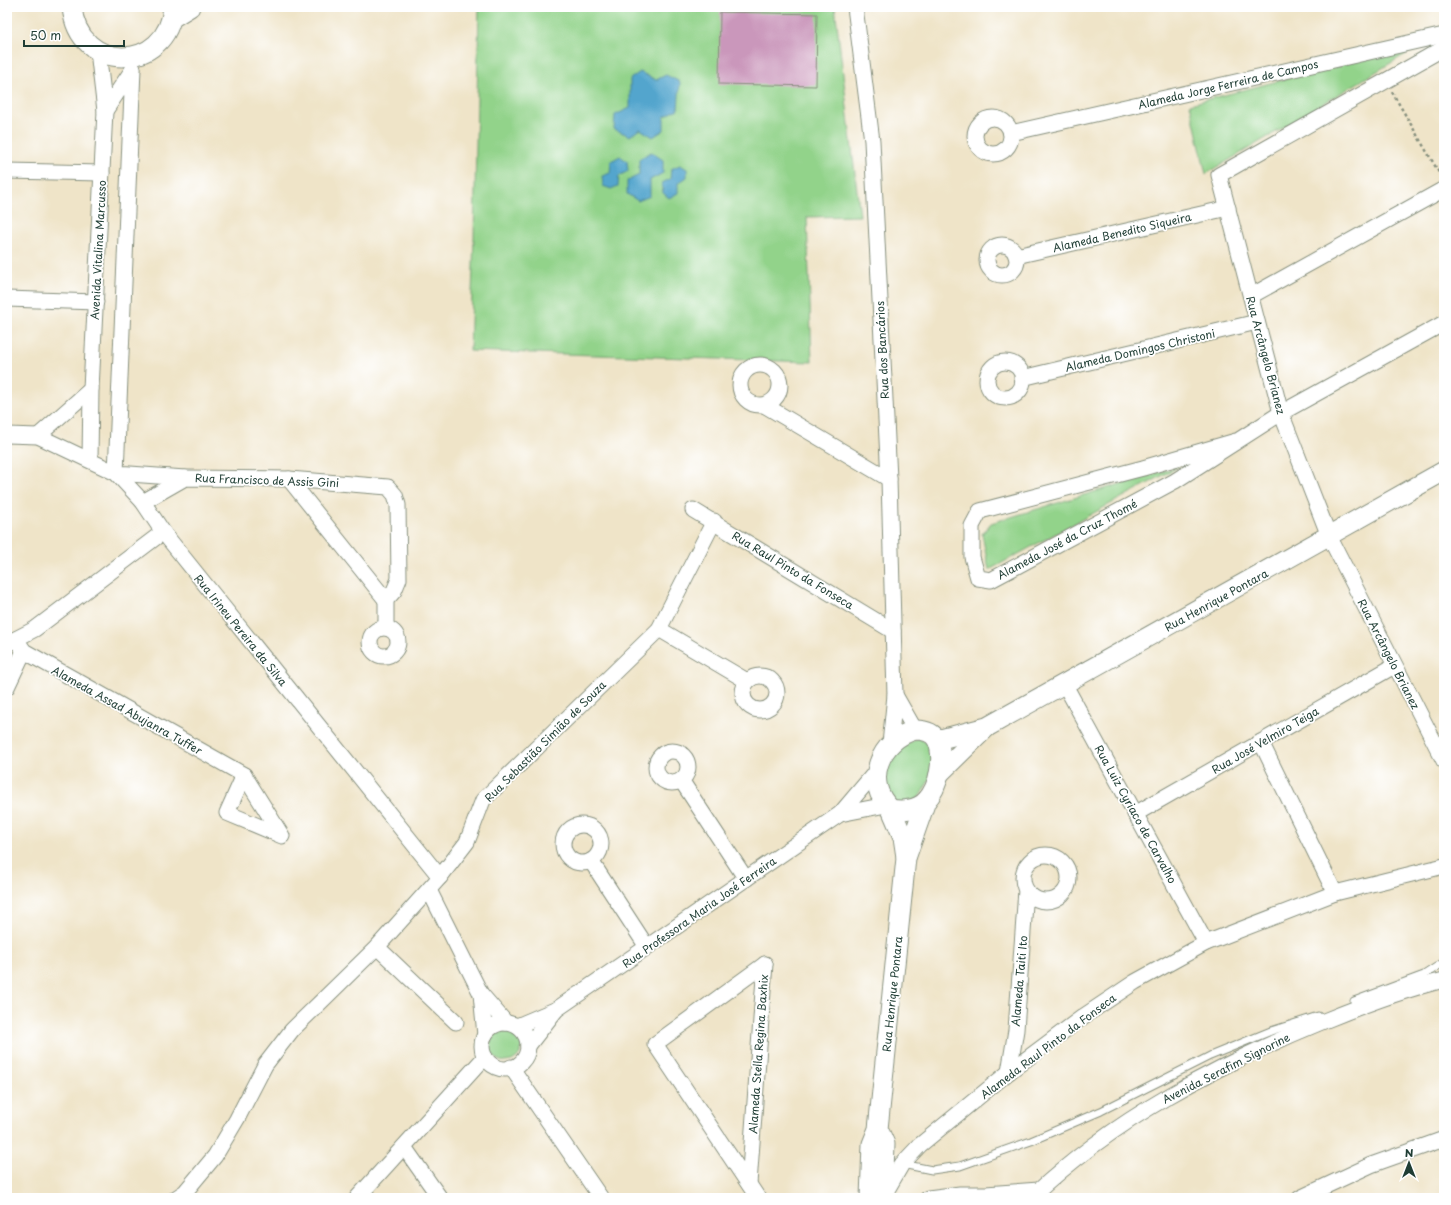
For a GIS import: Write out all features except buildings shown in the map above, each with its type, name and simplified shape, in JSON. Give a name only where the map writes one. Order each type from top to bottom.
[{"type":"street","points":[[72,7],[73,18],[78,31],[86,42],[98,51],[110,56],[126,57],[138,61]]},
{"type":"street","points":[[105,112],[138,61],[156,45],[166,33],[172,13],[190,7]]},
{"type":"street","name":"Rua dos Bancários","points":[[855,7],[872,141],[888,479],[895,695],[890,744]]},
{"type":"street","name":"Alameda Jorge Ferreira de Campos","points":[[1011,133],[1444,35]]},
{"type":"street","name":"Rua Arcângelo Brianez","points":[[1444,48],[1386,82],[1219,174],[1281,413],[1329,536],[1394,666],[1444,761]]},
{"type":"street","name":"Avenida Vitalina Marcusso","points":[[90,460],[91,389],[105,112],[98,51]]},
{"type":"street","points":[[138,61],[116,473],[185,478]]},
{"type":"street","points":[[8,170],[102,172]]},
{"type":"street","points":[[1251,296],[1444,189]]},
{"type":"street","name":"Alameda Benedito Siqueira","points":[[1016,256],[1228,208]]},
{"type":"street","points":[[7,299],[96,302]]},
{"type":"street","name":"Alameda Domingos Christoni","points":[[1022,378],[1257,322]]},
{"type":"street","name":"Alameda José da Cruz Thomé","points":[[1236,441],[1143,468],[980,511],[972,526],[972,557],[978,578],[991,580],[1175,481],[1281,413],[1444,323]]},
{"type":"street","points":[[38,436],[91,389]]},
{"type":"street","points":[[764,405],[888,479]]},
{"type":"street","name":"Rua Irineu Pereira da Silva","points":[[7,435],[38,436],[116,473],[143,502],[162,532],[440,877]]},
{"type":"street","name":"Rua Henrique Pontara","points":[[937,740],[987,727],[1065,685],[1444,471]]},
{"type":"street","name":"Rua Francisco de Assis Gini","points":[[143,502],[185,478],[289,479],[388,486],[395,494],[398,505],[399,579],[394,591],[386,600]]},
{"type":"street","points":[[289,479],[386,600],[386,628]]},
{"type":"street","name":"Rua Raul Pinto da Fonseca","points":[[693,510],[714,521],[893,630]]},
{"type":"street","name":"Rua Sebastião Simião de Souza","points":[[176,1198],[185,1192],[215,1156],[237,1119],[265,1065],[292,1030],[377,947],[429,890],[467,842],[483,800],[659,628],[714,521]]},
{"type":"street","points":[[7,687],[16,645],[35,628],[162,532]]},
{"type":"street","points":[[659,628],[747,681]]},
{"type":"street","name":"Alameda Assad Abujanra Tuffer","points":[[16,645],[244,776]]},
{"type":"street","name":"Rua José Velmiro Teiga","points":[[1135,814],[1394,666]]},
{"type":"street","name":"Rua Luiz Cyriaco de Carvalho","points":[[1065,685],[1206,943]]},
{"type":"street","name":"Rua dos Bancários","points":[[895,695],[916,730]]},
{"type":"street","name":"Rua Henrique Pontara","points":[[939,774],[987,727]]},
{"type":"street","points":[[916,730],[927,732],[937,740],[939,751],[939,774],[926,801],[911,809],[901,811],[888,807],[881,797],[878,788],[878,769],[883,754],[890,744],[897,737],[916,730]]},
{"type":"street","points":[[1261,742],[1335,893]]},
{"type":"street","name":"Rua Professora Maria José Ferreira","points":[[512,1025],[557,1009],[840,814],[878,769]]},
{"type":"street","points":[[681,780],[746,879]]},
{"type":"street","name":"Rua Henrique Pontara","points":[[879,1197],[872,1144],[878,1129],[906,858],[926,801]]},
{"type":"street","name":"Rua Henrique Pontara","points":[[888,807],[902,837],[906,858]]},
{"type":"street","name":"Rua Professora Maria José Ferreira","points":[[840,814],[888,807]]},
{"type":"street","points":[[591,861],[647,947]]},
{"type":"street","name":"Alameda Raul Pinto da Fonseca","points":[[879,1197],[902,1164],[920,1145],[1009,1072],[1084,1016],[1134,982],[1206,943],[1335,893],[1444,866]]},
{"type":"street","points":[[429,890],[481,994],[527,1038],[528,1046],[523,1059],[512,1068],[496,1067],[485,1057],[482,1050],[484,1035],[481,994]]},
{"type":"street","name":"Alameda Taiti Ito","points":[[1009,1072],[1016,1030],[1026,890]]},
{"type":"street","points":[[377,947],[456,1022]]},
{"type":"street","name":"Alameda Stella Regina Baxhix","points":[[749,1184],[765,964],[655,1044],[758,1198]]},
{"type":"street","name":"Avenida Serafim Signorine","points":[[1035,1194],[1114,1129],[1188,1086],[1271,1043],[1372,1002],[1444,980]]},
{"type":"street","name":"Rua Professora Maria José Ferreira","points":[[528,1046],[557,1009]]},
{"type":"street","points":[[484,1035],[494,1026],[512,1025]]},
{"type":"street","points":[[357,1198],[485,1057]]},
{"type":"street","points":[[512,1068],[601,1198]]},
{"type":"street","points":[[1300,1198],[1371,1165],[1444,1140]]},
{"type":"street","points":[[404,1147],[440,1198]]},
{"type":"street","points":[[928,1198],[960,1194],[987,1196],[1035,1194]]},
{"type":"lane","points":[[902,1164],[932,1170],[960,1166],[1031,1141],[1101,1111],[1210,1056],[1424,974],[1444,962]]},
{"type":"path","points":[[1386,82],[1444,182]]},
{"type":"green space","points":[[479,7],[835,7],[860,216],[807,217],[812,362],[470,351]]},
{"type":"green space","points":[[1424,43],[1206,174],[1190,104]]},
{"type":"green space","points":[[1180,466],[989,570],[982,534],[991,523]]},
{"type":"green space","points":[[918,738],[930,745],[933,774],[918,799],[898,804],[884,794],[885,769],[899,747]]},
{"type":"green space","points":[[503,1030],[509,1030],[518,1034],[522,1046],[518,1058],[509,1062],[503,1062],[494,1058],[490,1049],[490,1043],[494,1034]]},
{"type":"water","points":[[640,72],[656,80],[666,75],[680,82],[678,109],[664,117],[664,130],[653,137],[640,129],[630,136],[614,129],[615,115],[630,108],[630,79]]},
{"type":"water","points":[[651,152],[663,160],[663,173],[650,180],[650,196],[638,201],[627,194],[627,181],[639,175],[639,159]]},
{"type":"water","points":[[620,156],[627,161],[628,171],[619,176],[618,186],[611,189],[603,186],[602,176],[610,173],[611,161]]},
{"type":"water","points":[[680,165],[687,169],[687,177],[678,183],[678,193],[669,198],[663,193],[662,183],[670,179],[671,169]]}]
